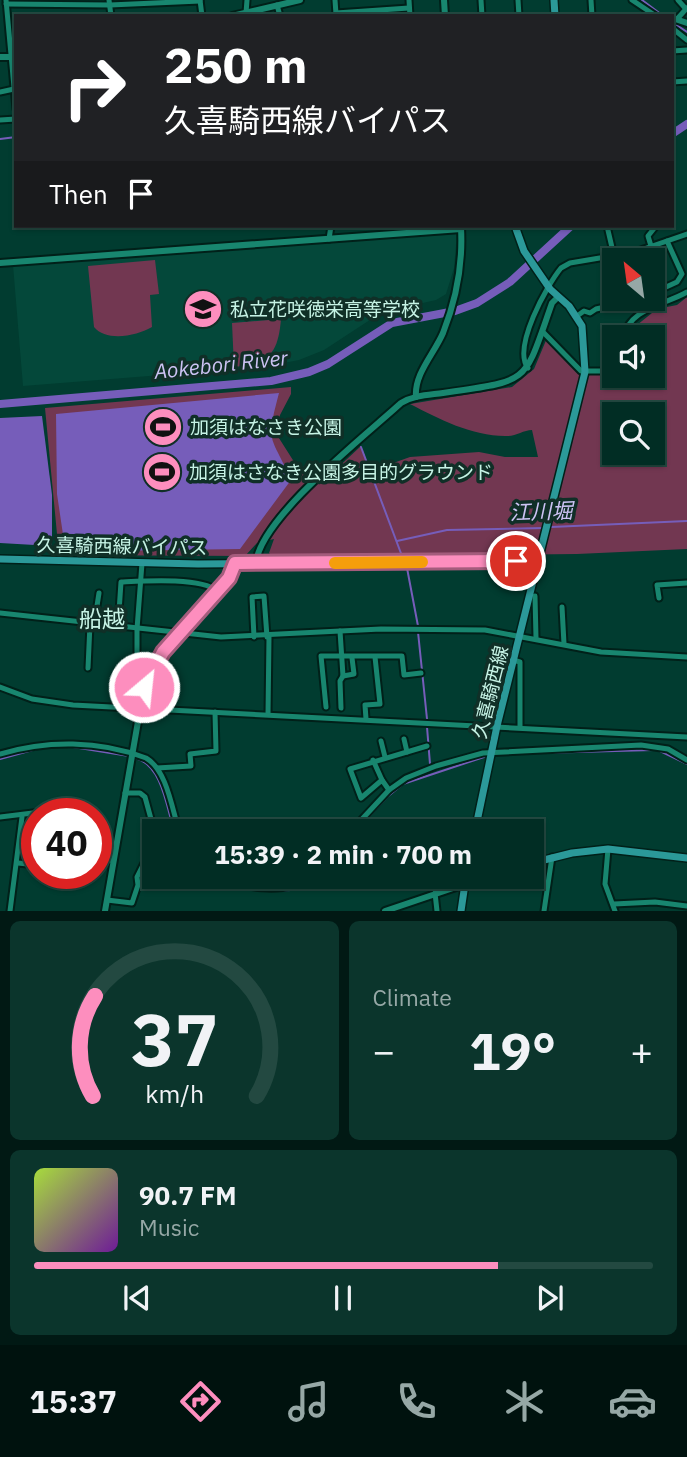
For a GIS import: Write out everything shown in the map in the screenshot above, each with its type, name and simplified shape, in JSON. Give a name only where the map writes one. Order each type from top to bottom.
[{"type":"main road","points":[[516,228],[521,245],[550,289],[580,314]]},
{"type":"main road","name":"久喜騎西線","points":[[477,819],[490,755],[585,372],[585,336],[580,314]]},
{"type":"main road","name":"久喜騎西線バイパス","points":[[0,559],[142,563],[538,561]]},
{"type":"main road","points":[[544,859],[608,849],[687,858]]},
{"type":"main road","points":[[461,911],[464,889]]},
{"type":"street","points":[[246,13],[247,0]]},
{"type":"street","points":[[241,14],[300,0]]},
{"type":"street","points":[[335,0],[336,14],[409,8]]},
{"type":"street","points":[[409,0],[410,14]]},
{"type":"street","points":[[632,0],[653,14]]},
{"type":"street","points":[[675,18],[687,9],[678,0]]},
{"type":"street","points":[[0,57],[13,57],[6,2],[82,5],[200,1]]},
{"type":"street","points":[[82,5],[82,14]]},
{"type":"street","points":[[277,5],[279,14]]},
{"type":"street","points":[[675,18],[687,23]]},
{"type":"street","points":[[0,24],[8,24]]},
{"type":"street","points":[[329,239],[331,228]]},
{"type":"street","points":[[0,263],[461,228],[460,265],[454,297],[434,353],[417,381],[416,397]]},
{"type":"street","points":[[607,228],[612,248]]},
{"type":"street","points":[[651,246],[648,236],[654,228]]},
{"type":"street","points":[[644,248],[687,234]]},
{"type":"street","points":[[665,288],[677,282],[682,274],[667,241]]},
{"type":"street","points":[[528,368],[523,354],[524,338],[559,270],[567,264],[602,258]]},
{"type":"street","points":[[629,325],[643,311],[663,305],[687,292]]},
{"type":"street","points":[[256,563],[262,544],[306,489],[401,403],[416,397],[506,383],[528,368],[544,332],[552,303],[558,298]]},
{"type":"street","points":[[580,314],[602,308]]},
{"type":"street","points":[[544,332],[562,354],[585,372],[602,371]]},
{"type":"street","points":[[142,563],[137,629],[137,694],[142,696]]},
{"type":"street","points":[[105,911],[138,709],[152,668],[178,634],[233,573],[235,563]]},
{"type":"street","points":[[118,627],[121,582],[184,581],[212,587],[217,591]]},
{"type":"street","points":[[659,598],[657,585],[687,583]]},
{"type":"street","points":[[88,668],[92,624],[99,593]]},
{"type":"street","points":[[254,637],[252,597],[264,596],[268,637],[268,714]]},
{"type":"street","points":[[535,596],[536,638]]},
{"type":"street","points":[[562,607],[564,644]]},
{"type":"street","points":[[0,613],[178,634],[254,637],[340,631],[472,629],[520,635],[610,653],[687,657]]},
{"type":"street","points":[[340,631],[343,676],[340,681],[341,708]]},
{"type":"street","points":[[326,707],[321,656],[402,656],[404,675],[421,673]]},
{"type":"street","points":[[366,719],[365,705],[380,704],[375,657]]},
{"type":"street","points":[[343,676],[354,674],[352,658]]},
{"type":"street","points":[[513,660],[520,662],[520,727]]},
{"type":"street","points":[[0,687],[32,699],[138,709],[687,737]]},
{"type":"street","points":[[157,768],[191,766],[190,754],[216,751],[215,712]]},
{"type":"street","points":[[587,747],[588,731]]},
{"type":"street","points":[[404,739],[407,752]]},
{"type":"street","points":[[381,741],[385,757]]},
{"type":"street","points":[[0,754],[58,743],[132,752],[151,761],[157,768],[175,819]]},
{"type":"street","points":[[382,780],[361,798],[350,769],[426,746]]},
{"type":"street","points":[[362,819],[389,790],[406,778],[436,765],[490,755],[587,747],[652,746],[687,760]]},
{"type":"street","points":[[373,760],[389,790]]},
{"type":"street","points":[[107,900],[132,903],[138,887],[137,877],[149,853],[154,830],[145,797],[140,793],[125,793]]},
{"type":"street","points":[[0,817],[21,817]]},
{"type":"street","points":[[10,911],[21,828]]},
{"type":"street","points":[[608,849],[605,884],[615,911]]},
{"type":"street","points":[[544,911],[552,857]]},
{"type":"street","points":[[385,911],[444,889]]},
{"type":"street","points":[[435,893],[437,911]]},
{"type":"street","points":[[614,904],[666,903],[687,906]]},
{"type":"street","points":[[666,903],[666,911]]},
{"type":"shaded area","name":"私立花咲徳栄高等学校","points":[[457,233],[454,268],[446,294],[436,300],[382,312],[324,350],[299,360],[263,367],[23,386],[13,265]]},
{"type":"shaded area","points":[[155,260],[159,294],[150,295],[152,327],[122,336],[99,332],[94,327],[88,266]]},
{"type":"shaded area","name":"加須はなさき公園","points":[[687,297],[687,549],[577,554],[273,557],[269,553],[274,539],[257,543],[245,556],[59,555],[45,408],[291,387],[291,394],[280,415],[277,435],[298,468],[325,462],[332,473],[361,446],[371,471],[410,457],[479,452],[505,457],[538,457],[532,430],[509,436],[480,433],[444,421],[410,404],[512,387],[534,369],[547,338],[580,373],[602,373],[602,388],[665,388],[665,325],[637,325],[653,312],[665,312],[665,307],[677,305]]},
{"type":"shaded area","points":[[281,319],[277,341],[270,355],[256,363],[234,367],[232,323]]},
{"type":"shaded area","name":"加須はさなき公園多目的グラウンド","points":[[279,393],[272,422],[272,439],[291,480],[240,549],[107,551],[65,548],[57,494],[56,414]]},
{"type":"shaded area","points":[[42,416],[52,495],[52,546],[0,543],[0,418]]},
{"type":"waterway","points":[[642,0],[661,14]]},
{"type":"waterway","points":[[674,23],[687,32]]},
{"type":"waterway","name":"Aokebori River","points":[[674,133],[687,124]]},
{"type":"waterway","points":[[0,139],[14,137]]},
{"type":"waterway","name":"Aokebori River","points":[[0,404],[271,381],[309,372],[328,364],[392,323],[455,311],[477,303],[510,282],[569,228]]},
{"type":"waterway","points":[[361,447],[402,556]]},
{"type":"waterway","name":"江川堀","points":[[551,527],[687,521]]},
{"type":"waterway","name":"江川堀","points":[[397,541],[447,530],[545,528]]},
{"type":"waterway","points":[[407,568],[418,626]]},
{"type":"waterway","points":[[418,632],[427,719]]},
{"type":"waterway","points":[[427,727],[430,764]]},
{"type":"waterway","points":[[73,747],[129,756]]},
{"type":"waterway","points":[[0,759],[40,748]]},
{"type":"waterway","points":[[538,753],[654,750]]},
{"type":"waterway","points":[[660,751],[687,764]]},
{"type":"waterway","points":[[366,819],[403,784],[487,756]]},
{"type":"waterway","points":[[135,758],[152,769],[162,788],[171,819]]},
{"type":"waterway","points":[[268,891],[293,889]]},
{"type":"slow traffic","points":[[335,563],[422,562]]},
{"type":"place","name":"私立花咲徳栄高等学校","points":[[203,309]]},
{"type":"place","name":"加須はなさき公園","points":[[163,427]]},
{"type":"place","name":"加須はさなき公園多目的グラウンド","points":[[162,472]]},
{"type":"district","name":"船越","points":[[102,619]]},
{"type":"route","points":[[144,687],[163,652],[229,578],[235,563],[516,561]]}]
